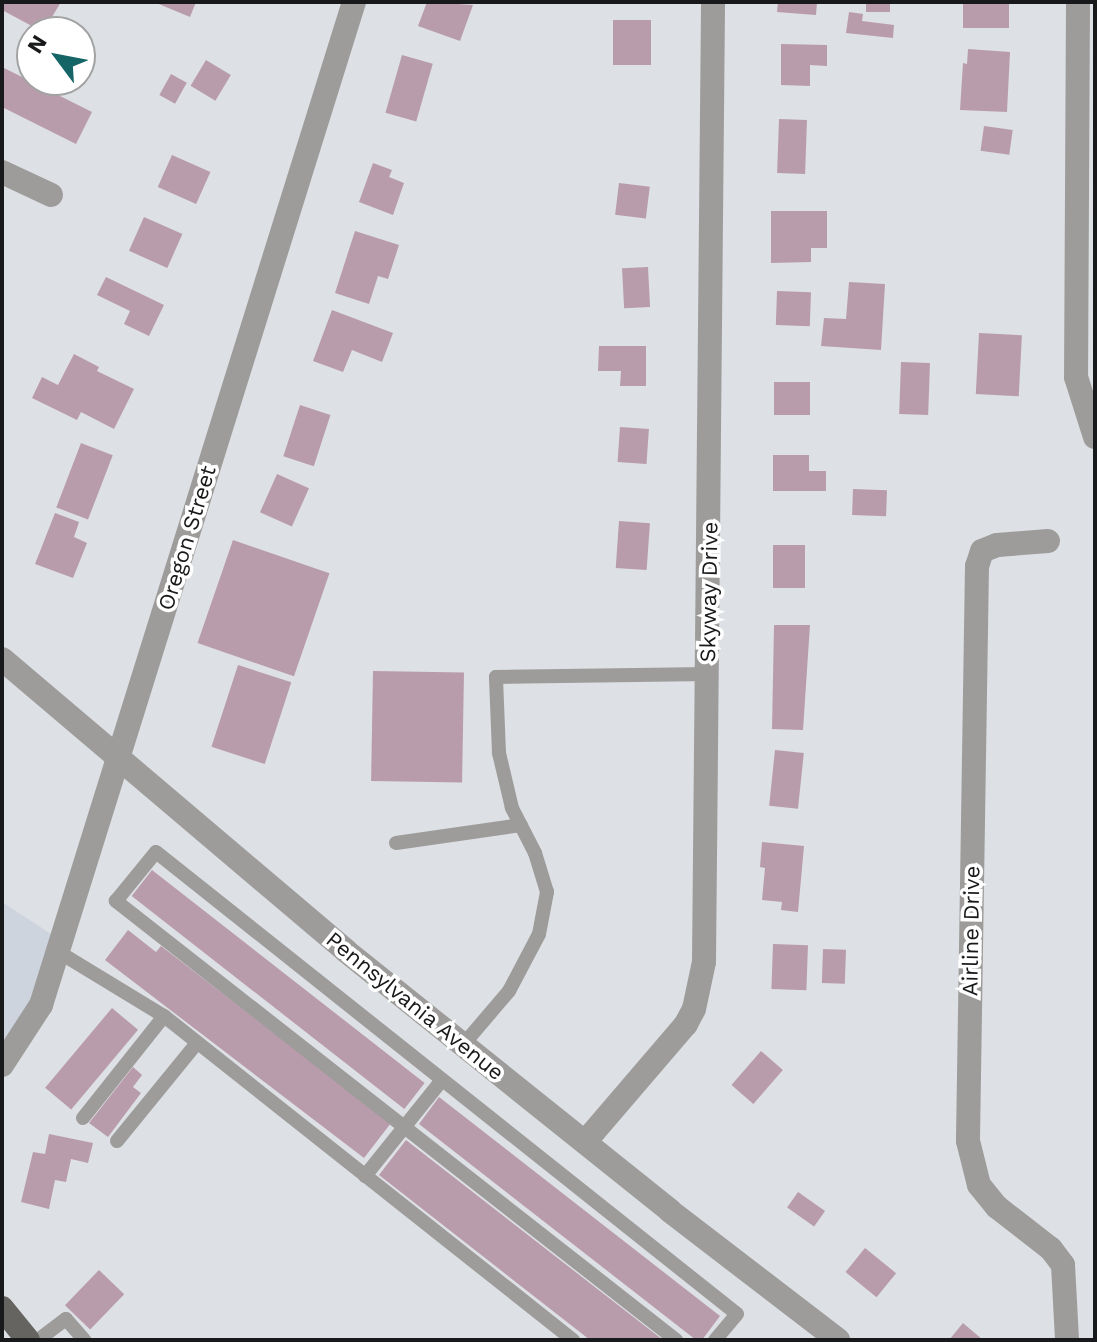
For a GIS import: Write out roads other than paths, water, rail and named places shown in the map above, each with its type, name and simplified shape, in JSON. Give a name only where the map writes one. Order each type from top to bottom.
[{"type":"main road","points":[[2,1308],[28,1340]]},
{"type":"street","name":"Oregon Street","points":[[2,1065],[41,1005],[354,2]]},
{"type":"street","name":"Skyway Drive","points":[[585,1142],[662,1055],[694,1009],[704,962],[713,2]]},
{"type":"street","points":[[1078,2],[1076,377],[1095,437]]},
{"type":"street","points":[[2,172],[51,195]]},
{"type":"street","name":"Airline Drive","points":[[1048,541],[997,545],[982,551],[977,566],[968,1141],[979,1185],[997,1207],[1051,1249],[1063,1265],[1067,1284],[1067,1340]]},
{"type":"street","name":"Pennsylvania Avenue","points":[[2,659],[346,951],[838,1340]]},
{"type":"lane","points":[[463,1045],[509,991],[539,934],[547,892],[535,853],[512,808],[499,753],[496,677],[708,674]]},
{"type":"lane","points":[[396,843],[521,825]]},
{"type":"lane","points":[[676,1340],[116,901],[156,852],[737,1314],[715,1340]]},
{"type":"lane","points":[[57,951],[164,1016],[573,1340]]},
{"type":"lane","points":[[83,1118],[164,1016]]},
{"type":"lane","points":[[117,1141],[197,1043]]},
{"type":"lane","points":[[365,1176],[442,1080]]},
{"type":"lane","points":[[38,1340],[66,1319],[84,1340]]}]
